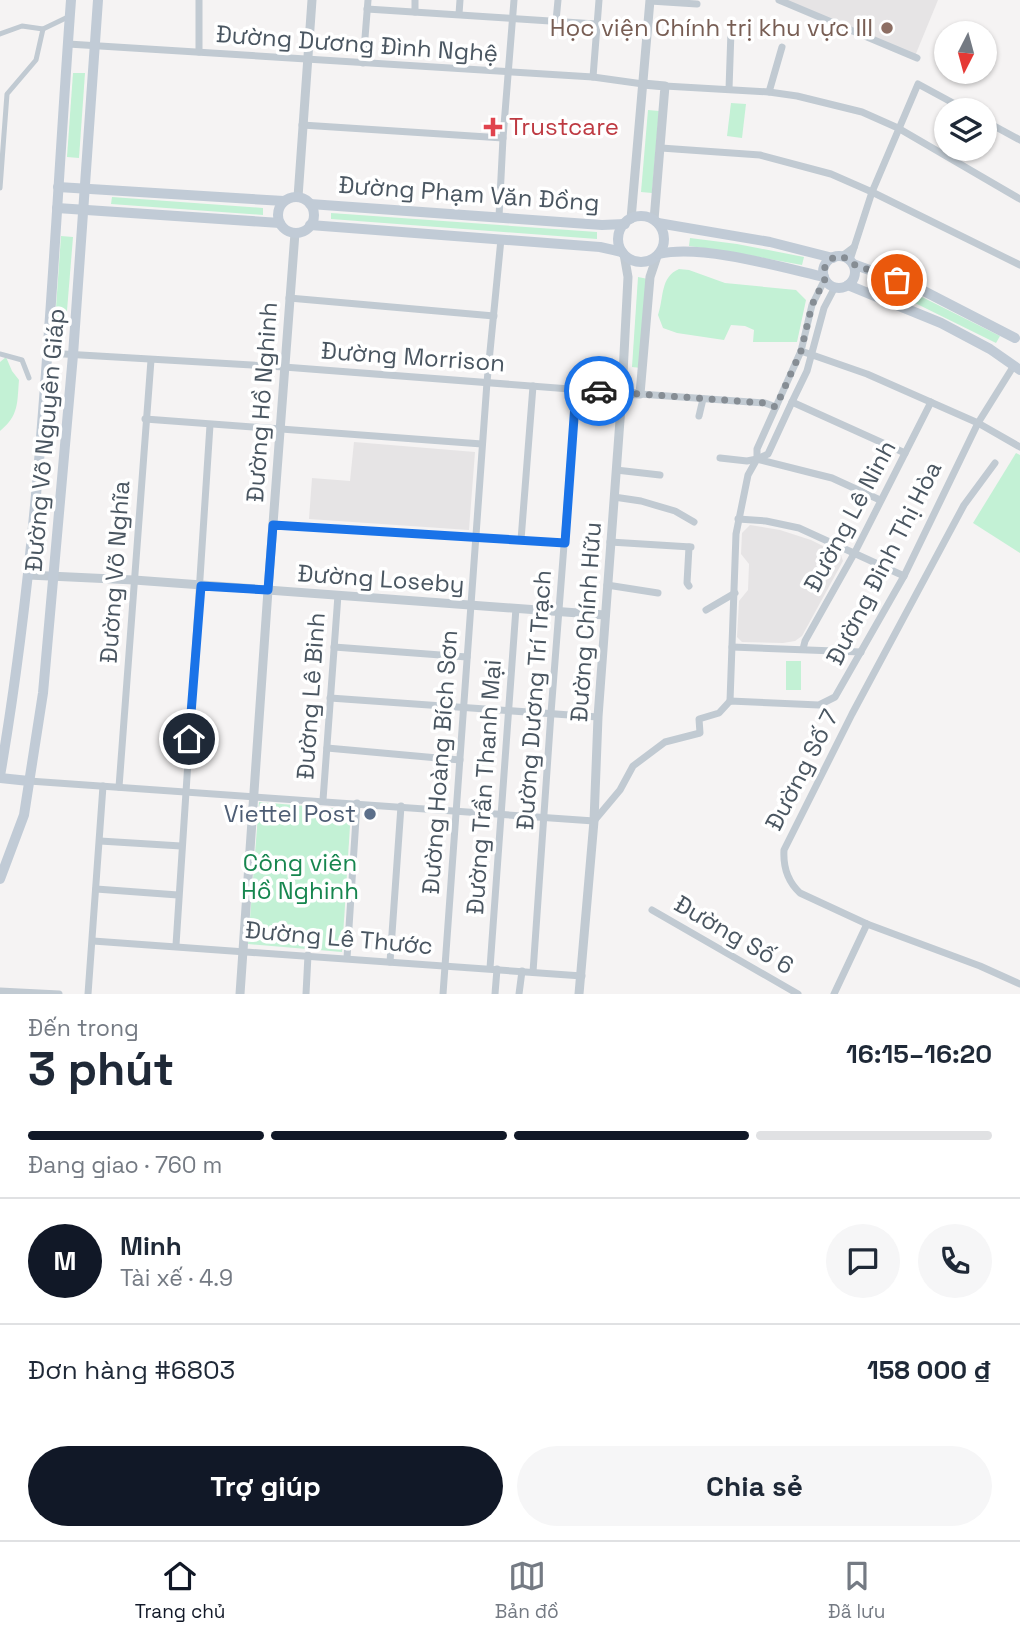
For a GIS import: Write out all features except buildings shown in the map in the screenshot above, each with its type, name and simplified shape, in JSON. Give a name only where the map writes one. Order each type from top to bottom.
[{"type":"main road","name":"Đường Võ Nguyên Giáp","points":[[0,777],[3,736],[28,575],[47,353],[71,0]]},
{"type":"main road","name":"Đường Võ Nguyên Giáp","points":[[0,878],[24,815],[43,693],[74,355],[99,0]]},
{"type":"main road","points":[[58,187],[284,201],[298,197],[310,204],[313,212],[310,225],[295,233],[284,228],[280,223],[279,209],[284,201]]},
{"type":"main road","name":"Đường Phạm Văn Đồng","points":[[310,204],[607,225],[628,221]]},
{"type":"main road","points":[[57,208],[280,223]]},
{"type":"main road","points":[[1012,365],[990,349],[941,323],[848,285],[835,287],[825,278],[779,266],[710,254],[676,251],[640,262],[623,253],[619,234],[628,221],[642,216],[656,222],[770,242],[844,260],[916,287],[1017,338]]},
{"type":"main road","points":[[656,222],[664,238],[658,255]]},
{"type":"main road","name":"Đường Phạm Văn Đồng","points":[[310,225],[600,247],[623,253]]},
{"type":"main road","points":[[825,278],[825,265],[844,260]]},
{"type":"main road","points":[[844,260],[855,276],[848,285]]},
{"type":"main road","points":[[1012,365],[1004,346],[1017,338]]},
{"type":"main road","points":[[0,777],[29,781]]},
{"type":"street","points":[[199,0],[199,52]]},
{"type":"street","points":[[298,197],[312,0]]},
{"type":"street","points":[[363,63],[368,0]]},
{"type":"street","points":[[415,0],[415,12]]},
{"type":"street","points":[[459,14],[460,0]]},
{"type":"street","points":[[499,217],[514,0]]},
{"type":"street","points":[[556,21],[558,0]]},
{"type":"street","points":[[593,77],[599,0]]},
{"type":"street","points":[[779,0],[917,58]]},
{"type":"street","points":[[628,221],[650,1],[697,4]]},
{"type":"street","points":[[367,9],[596,24]]},
{"type":"street","points":[[0,34],[22,26],[43,29],[70,16]]},
{"type":"street","points":[[0,188],[6,94],[36,60],[43,29]]},
{"type":"street","points":[[729,89],[731,31]]},
{"type":"street","name":"Đường Dương Đình Nghệ","points":[[68,44],[508,74],[593,77],[643,84]]},
{"type":"street","points":[[769,92],[782,47]]},
{"type":"street","points":[[643,84],[769,92],[862,112],[898,128],[1020,199]]},
{"type":"street","points":[[844,260],[855,247],[872,192],[918,84],[944,98]]},
{"type":"street","points":[[656,222],[665,86]]},
{"type":"street","points":[[302,125],[503,138]]},
{"type":"street","points":[[997,128],[1020,140]]},
{"type":"street","points":[[661,148],[760,155],[831,174],[1020,265]]},
{"type":"street","name":"Đường Hồ Nghinh","points":[[240,994],[295,233]]},
{"type":"street","name":"Đường Hoàng Bích Sơn","points":[[443,994],[486,382],[501,239]]},
{"type":"street","name":"Đường Chính Hữu","points":[[579,994],[594,821],[598,717],[622,393],[628,277],[623,253]]},
{"type":"street","points":[[640,394],[650,277],[658,255]]},
{"type":"street","points":[[29,781],[594,821],[620,790],[633,766],[665,742],[700,733],[699,719],[719,713],[730,701],[738,519],[748,475],[757,459],[757,449],[801,351],[812,305],[825,278]]},
{"type":"street","points":[[720,458],[747,461],[768,454],[812,353],[824,308],[835,287]]},
{"type":"street","points":[[289,298],[494,316]]},
{"type":"street","points":[[801,351],[867,374],[932,402],[978,423],[1020,447]]},
{"type":"street","name":"Đường Morrison","points":[[47,353],[285,367],[765,403],[776,407]]},
{"type":"street","points":[[0,354],[22,360],[29,378]]},
{"type":"street","name":"Đường Võ Nghĩa","points":[[119,787],[151,360]]},
{"type":"street","name":"Đường Đinh Thị Hòa","points":[[730,701],[819,705],[835,697],[904,576],[978,423],[1012,365]]},
{"type":"street","points":[[522,540],[533,386]]},
{"type":"street","name":"Đường Dương Trí Trạch","points":[[533,972],[576,390]]},
{"type":"street","points":[[699,416],[703,399]]},
{"type":"street","points":[[792,402],[905,453]]},
{"type":"street","name":"Đường Lê Ninh","points":[[803,649],[932,402]]},
{"type":"street","points":[[145,419],[482,444]]},
{"type":"street","points":[[176,945],[210,425]]},
{"type":"street","points":[[757,459],[831,478],[880,500]]},
{"type":"street","name":"Đường Số 7","points":[[995,463],[984,475],[958,516],[852,714],[784,850],[786,873],[800,893],[864,923],[980,966],[1020,985]]},
{"type":"street","points":[[616,470],[660,475]]},
{"type":"street","points":[[614,498],[641,501],[675,511],[694,522]]},
{"type":"street","points":[[738,519],[766,521],[799,528],[904,576]]},
{"type":"street","points":[[273,525],[565,543]]},
{"type":"street","points":[[610,542],[690,547],[689,586]]},
{"type":"street","name":"Đường Loseby","points":[[28,575],[134,580],[605,615]]},
{"type":"street","points":[[607,585],[658,593]]},
{"type":"street","points":[[706,610],[735,593]]},
{"type":"street","name":"Đường Lê Binh","points":[[323,800],[338,595]]},
{"type":"street","name":"Đường Trần Thanh Mại","points":[[495,994],[502,815],[516,608]]},
{"type":"street","points":[[334,647],[467,657]]},
{"type":"street","points":[[732,647],[861,652]]},
{"type":"street","points":[[330,698],[598,717]]},
{"type":"street","points":[[327,748],[460,760]]},
{"type":"street","points":[[88,994],[103,786]]},
{"type":"street","points":[[346,958],[357,803]]},
{"type":"street","points":[[390,962],[401,806]]},
{"type":"street","points":[[100,841],[181,846]]},
{"type":"street","points":[[96,889],[178,895]]},
{"type":"street","name":"Đường Số 6","points":[[652,910],[797,994]]},
{"type":"street","points":[[834,994],[864,923]]},
{"type":"street","name":"Đường Lê Thước","points":[[93,941],[582,976]]},
{"type":"street","points":[[306,994],[308,955]]},
{"type":"street","points":[[519,994],[522,971]]},
{"type":"street","points":[[0,991],[59,994]]},
{"type":"shaded area","name":"Học viện Chính trị khu vực III","points":[[781,0],[938,0],[915,56]]},
{"type":"shaded area","points":[[354,442],[475,452],[469,530],[309,519],[312,478],[350,481]]},
{"type":"shaded area","points":[[750,525],[780,530],[811,540],[841,555],[843,561],[802,636],[795,641],[742,642],[737,637],[739,601],[748,590],[749,564],[741,554],[742,533]]},
{"type":"green space","points":[[73,73],[85,73],[79,158],[67,157]]},
{"type":"green space","points":[[731,103],[746,104],[742,138],[727,136]]},
{"type":"green space","points":[[648,110],[659,111],[652,193],[641,192]]},
{"type":"green space","points":[[112,197],[263,208],[263,215],[111,204]]},
{"type":"green space","points":[[331,213],[597,232],[597,239],[331,219]]},
{"type":"green space","points":[[61,236],[73,237],[66,323],[55,322]]},
{"type":"green space","points":[[690,238],[804,257],[802,265],[689,246]]},
{"type":"green space","points":[[679,269],[725,283],[796,290],[806,300],[797,342],[753,342],[754,330],[745,326],[731,325],[724,340],[677,333],[663,328],[658,315],[664,289],[669,277]]},
{"type":"green space","points":[[638,277],[648,279],[641,368],[632,367]]},
{"type":"green space","points":[[881,280],[908,290],[1000,336],[996,343],[917,304],[879,289]]},
{"type":"green space","points":[[6,357],[19,380],[18,396],[11,420],[0,431],[0,362]]},
{"type":"green space","points":[[1016,453],[1020,455],[1020,553],[973,523]]},
{"type":"green space","points":[[786,661],[801,661],[801,690],[786,690]]},
{"type":"green space","name":"Công viên Hồ Nghinh","points":[[259,802],[351,810],[342,952],[248,944]]},
{"type":"way so far","points":[[599,391],[765,403],[776,407],[801,351],[812,305],[825,279],[823,273],[829,260],[842,256],[853,264],[897,280]]},
{"type":"place","name":"Học viện Chính trị khu vực III","points":[[887,28]]},
{"type":"place","name":"Trustcare","points":[[493,127]]},
{"type":"place","name":"Viettel Post","points":[[370,814]]},
{"type":"route","points":[[189,739],[201,586],[268,590],[273,525],[565,543],[576,390],[599,391]]}]
